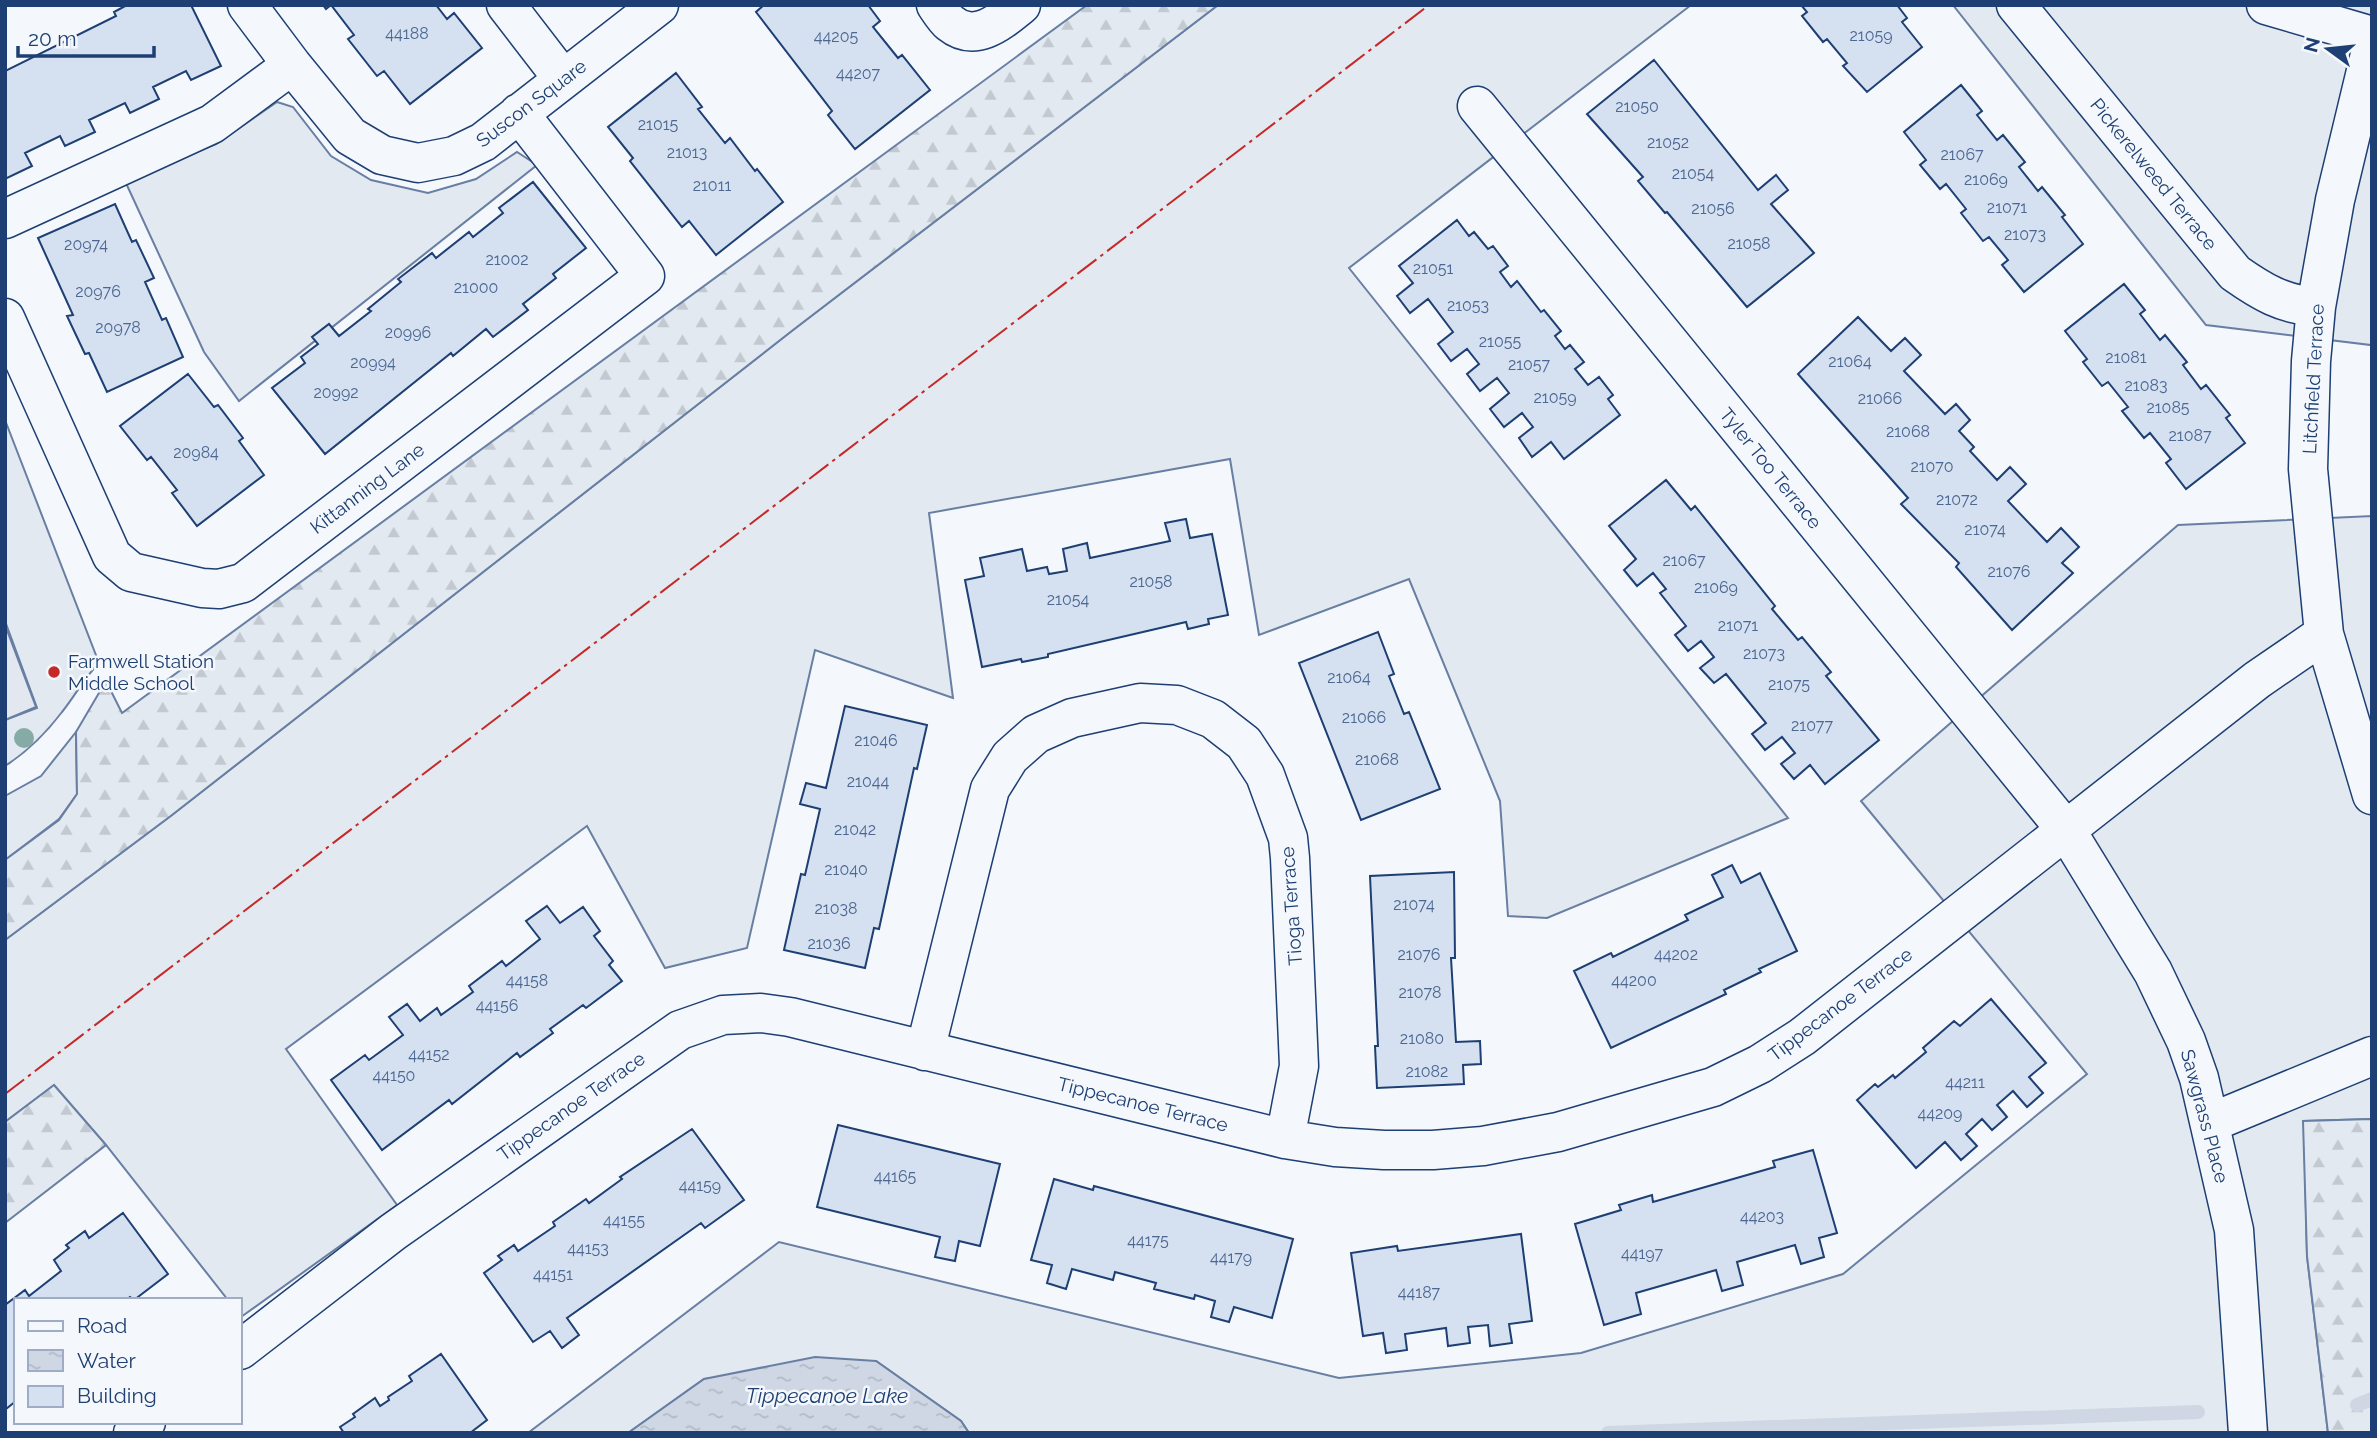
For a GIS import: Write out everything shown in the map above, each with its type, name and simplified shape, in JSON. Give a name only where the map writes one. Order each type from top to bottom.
[{"type":"street","name":"Suscon Square","points":[[247,5],[350,136],[382,155],[418,163],[454,156],[483,142],[659,5]]},
{"type":"street","points":[[506,5],[563,79]]},
{"type":"street","points":[[936,5],[951,24],[972,32],[992,28],[1021,5]]},
{"type":"street","name":"Pickerelweed Terrace","points":[[2017,5],[2235,274],[2269,296],[2302,306],[2316,307]]},
{"type":"street","points":[[2266,5],[2372,36]]},
{"type":"street","name":"Litchfield Terrace","points":[[2372,46],[2335,200],[2316,307],[2311,361],[2308,469],[2324,634],[2372,795]]},
{"type":"street","points":[[5,219],[212,124],[292,65]]},
{"type":"street","name":"Tyler Too Terrace","points":[[1477,106],[2066,830]]},
{"type":"street","name":"Kittanning Lane","points":[[5,318],[112,556],[131,572],[202,588],[219,589],[243,583],[645,276],[519,113]]},
{"type":"street","points":[[2066,830],[2257,680],[2324,634]]},
{"type":"street","name":"Tioga Terrace","points":[[925,1051],[990,789],[1010,757],[1036,734],[1072,718],[1140,703],[1177,705],[1213,719],[1244,743],[1265,775],[1287,838],[1300,1066],[1285,1139]]},
{"type":"street","name":"Sawgrass Place","points":[[2066,830],[2153,972],[2186,1041],[2199,1078],[2234,1230],[2248,1433]]},
{"type":"street","name":"Tippecanoe Terrace","points":[[242,1348],[393,1232],[680,1030],[723,1015],[761,1013],[790,1017],[1285,1139],[1335,1147],[1384,1150],[1483,1146],[1558,1132],[1713,1087],[1760,1064],[1802,1037],[2066,830]]},
{"type":"street","points":[[2210,1123],[2372,1056]]},
{"type":"green space","points":[[1087,5],[1218,5],[793,330],[172,815],[5,940],[5,860],[59,820],[77,794],[76,732],[106,681],[122,713]]},
{"type":"green space","points":[[1218,5],[1691,5],[1349,268],[1788,818],[1547,918],[1508,916],[1500,801],[1409,579],[1259,635],[1230,459],[929,513],[953,698],[815,650],[747,948],[665,968],[587,826],[286,1049],[397,1205],[242,1316],[242,1298],[226,1298],[106,1145],[54,1085],[5,1122],[5,940],[172,815],[793,330]]},
{"type":"green space","points":[[1953,5],[2372,5],[2371,345],[2206,325]]},
{"type":"green space","points":[[277,102],[293,107],[331,156],[371,180],[428,193],[476,179],[517,152],[537,165],[239,401],[204,352],[125,181],[216,144]]},
{"type":"green space","points":[[5,420],[99,663],[49,727],[5,766],[5,720],[37,708],[5,621]]},
{"type":"green space","points":[[2372,516],[2372,1119],[2304,1121],[2307,1256],[2328,1433],[969,1433],[961,1421],[876,1361],[704,1379],[628,1433],[528,1433],[779,1242],[1339,1378],[1581,1353],[1843,1274],[2087,1074],[1861,801],[2178,525]]},
{"type":"green space","points":[[76,732],[77,794],[59,819],[5,860],[5,796],[41,776]]},
{"type":"green space","points":[[54,1085],[106,1145],[5,1223],[5,1122]]},
{"type":"green space","points":[[2372,1119],[2372,1433],[2328,1433],[2307,1256],[2303,1121]]},
{"type":"shaded area","points":[[5,625],[36,707],[5,720]]},
{"type":"water","name":"Tippecanoe Lake","points":[[815,1357],[876,1361],[961,1421],[969,1433],[628,1433],[704,1379]]},
{"type":"building","points":[[127,5],[191,5],[221,66],[191,80],[186,71],[153,87],[159,99],[130,113],[125,103],[89,120],[95,132],[65,146],[60,136],[25,153],[32,166],[5,179],[5,71],[116,16],[114,12]]},
{"type":"building","points":[[331,5],[436,5],[447,19],[454,13],[482,48],[410,104],[384,71],[377,76],[348,39],[354,35]]},
{"type":"building","points":[[764,5],[868,5],[880,21],[873,27],[898,58],[902,55],[930,90],[855,149],[828,115],[832,111],[756,12]]},
{"type":"building","points":[[1801,5],[1897,5],[1907,18],[1902,22],[1922,47],[1867,92],[1843,66],[1847,63],[1827,39],[1823,42],[1802,16],[1807,12]]},
{"type":"building","points":[[1654,60],[1758,190],[1776,175],[1788,190],[1771,204],[1814,253],[1747,307],[1638,181],[1643,177],[1587,114]]},
{"type":"building","points":[[676,73],[702,107],[698,109],[725,143],[730,138],[783,202],[716,255],[689,221],[682,227],[630,161],[633,158],[608,127]]},
{"type":"building","points":[[1961,85],[1982,111],[1977,115],[1997,140],[2003,135],[2025,162],[2019,167],[2038,191],[2042,187],[2065,215],[2062,217],[2083,244],[2024,292],[2002,265],[2008,260],[1989,237],[1983,241],[1961,213],[1966,209],[1946,184],[1940,189],[1920,165],[1926,160],[1904,132]]},
{"type":"building","points":[[533,182],[586,248],[553,274],[556,278],[523,304],[528,310],[493,337],[486,329],[453,356],[451,353],[325,454],[272,388],[305,363],[301,357],[318,344],[312,337],[329,324],[339,336],[371,311],[368,309],[401,282],[398,279],[432,253],[436,258],[469,232],[473,237],[503,213],[499,208]]},
{"type":"building","points":[[115,204],[132,242],[136,240],[154,278],[145,282],[162,320],[166,318],[183,357],[107,392],[89,353],[85,354],[67,316],[73,315],[38,238]]},
{"type":"building","points":[[1457,220],[1469,236],[1474,232],[1488,249],[1493,246],[1508,266],[1500,272],[1511,287],[1517,281],[1541,312],[1544,310],[1561,331],[1555,336],[1565,349],[1570,345],[1584,362],[1575,369],[1588,385],[1599,377],[1613,395],[1608,399],[1620,415],[1564,459],[1551,442],[1532,457],[1519,438],[1533,427],[1522,413],[1504,427],[1490,409],[1509,393],[1497,378],[1480,391],[1467,374],[1479,364],[1467,349],[1451,361],[1438,344],[1453,332],[1428,299],[1410,313],[1397,296],[1413,283],[1399,266]]},
{"type":"building","points":[[2124,284],[2145,310],[2140,314],[2160,340],[2165,335],[2187,362],[2183,365],[2201,389],[2206,385],[2230,415],[2226,418],[2245,443],[2186,489],[2166,463],[2171,459],[2150,433],[2144,438],[2122,411],[2128,407],[2108,382],[2102,386],[2083,362],[2087,359],[2065,331]]},
{"type":"building","points":[[1858,317],[1891,351],[1905,338],[1921,355],[1904,371],[1945,414],[1956,404],[1970,420],[1959,431],[1974,447],[1970,451],[1997,480],[2010,467],[2026,484],[2008,501],[2047,542],[2061,528],[2079,547],[2062,563],[2073,573],[2012,630],[1956,567],[1959,563],[1901,504],[1908,498],[1798,374]]},
{"type":"building","points":[[188,374],[214,407],[218,405],[243,438],[239,441],[264,475],[197,526],[172,493],[177,490],[151,457],[147,460],[120,426]]},
{"type":"building","points":[[1666,480],[1691,510],[1695,506],[1775,606],[1772,609],[1798,640],[1802,637],[1831,672],[1826,676],[1879,740],[1825,784],[1810,765],[1794,779],[1781,764],[1795,753],[1782,737],[1765,750],[1752,734],[1766,723],[1726,674],[1714,683],[1700,668],[1714,657],[1701,641],[1688,651],[1675,635],[1686,626],[1660,593],[1666,589],[1653,573],[1637,586],[1624,570],[1636,559],[1609,526]]},
{"type":"building","points":[[1186,519],[1190,538],[1212,534],[1228,615],[1208,619],[1209,624],[1188,629],[1186,622],[1048,654],[1048,657],[982,667],[965,580],[984,576],[980,558],[1022,549],[1027,571],[1047,567],[1049,574],[1067,571],[1063,549],[1087,543],[1090,558],[1170,541],[1165,523]]},
{"type":"building","points":[[1378,632],[1394,674],[1389,676],[1404,714],[1409,712],[1440,789],[1361,820],[1299,663]]},
{"type":"building","points":[[845,706],[927,725],[917,769],[914,768],[879,929],[874,928],[865,968],[784,950],[801,874],[805,875],[820,809],[800,804],[806,783],[826,788]]},
{"type":"building","points":[[1732,865],[1741,883],[1760,873],[1797,951],[1724,990],[1726,994],[1611,1048],[1574,971],[1611,953],[1613,957],[1688,920],[1685,915],[1723,897],[1712,875]]},
{"type":"building","points":[[1454,872],[1455,958],[1451,958],[1456,1042],[1480,1041],[1481,1064],[1463,1065],[1464,1084],[1377,1088],[1375,1046],[1378,1046],[1370,876]]},
{"type":"building","points":[[547,906],[560,923],[583,907],[600,931],[594,936],[613,961],[609,965],[622,981],[586,1008],[583,1005],[550,1029],[553,1033],[520,1057],[517,1053],[452,1104],[449,1100],[382,1150],[331,1080],[365,1055],[369,1060],[403,1035],[389,1017],[407,1004],[420,1021],[437,1008],[441,1015],[473,992],[469,986],[502,961],[506,966],[540,939],[526,921]]},
{"type":"building","points":[[1991,999],[2046,1063],[2029,1077],[2043,1093],[2027,1107],[2013,1091],[1997,1105],[2007,1117],[1992,1130],[1982,1119],[1966,1134],[1977,1146],[1961,1160],[1945,1142],[1916,1168],[1857,1100],[1875,1084],[1878,1087],[1893,1075],[1895,1078],[1926,1052],[1923,1048],[1954,1021],[1960,1026]]},
{"type":"building","points":[[838,1125],[1000,1164],[980,1246],[959,1241],[955,1261],[935,1257],[940,1237],[817,1207]]},
{"type":"building","points":[[692,1129],[744,1200],[705,1228],[701,1223],[567,1318],[579,1335],[562,1348],[550,1331],[533,1342],[484,1273],[502,1260],[498,1256],[514,1245],[518,1251],[555,1226],[553,1222],[586,1199],[589,1203],[622,1179],[620,1177]]},
{"type":"building","points":[[1813,1150],[1837,1233],[1819,1238],[1824,1257],[1801,1264],[1795,1245],[1737,1262],[1743,1285],[1722,1291],[1716,1270],[1636,1293],[1641,1314],[1604,1325],[1575,1224],[1621,1210],[1619,1205],[1652,1195],[1653,1202],[1775,1167],[1773,1161]]},
{"type":"building","points":[[1054,1179],[1093,1190],[1094,1186],[1293,1239],[1272,1318],[1234,1307],[1229,1322],[1211,1317],[1215,1301],[1154,1289],[1156,1283],[1115,1272],[1113,1280],[1072,1269],[1066,1289],[1047,1283],[1052,1265],[1031,1260]]},
{"type":"building","points":[[123,1213],[168,1274],[137,1298],[14,1298],[25,1290],[29,1296],[61,1271],[54,1260],[69,1248],[66,1245],[85,1231],[89,1238]]},
{"type":"building","points":[[1521,1234],[1532,1321],[1509,1324],[1512,1343],[1490,1346],[1488,1325],[1468,1327],[1470,1343],[1448,1346],[1446,1328],[1405,1334],[1407,1350],[1386,1353],[1383,1333],[1363,1336],[1351,1253],[1397,1246],[1398,1251]]},
{"type":"building","points":[[14,1298],[14,1403],[6,1409],[5,1305]]},
{"type":"building","points":[[441,1354],[487,1420],[470,1433],[344,1433],[340,1427],[355,1417],[353,1414],[375,1398],[380,1406],[389,1400],[388,1397],[412,1381],[409,1376]]},
{"type":"waterway","points":[[2357,1405],[2372,1399]]},
{"type":"waterway","points":[[1608,1433],[2198,1412]]},
{"type":"power","points":[[5,1094],[1429,5]]},
{"type":"place","name":"Farmwell Station Middle School","points":[[54,672]]}]
